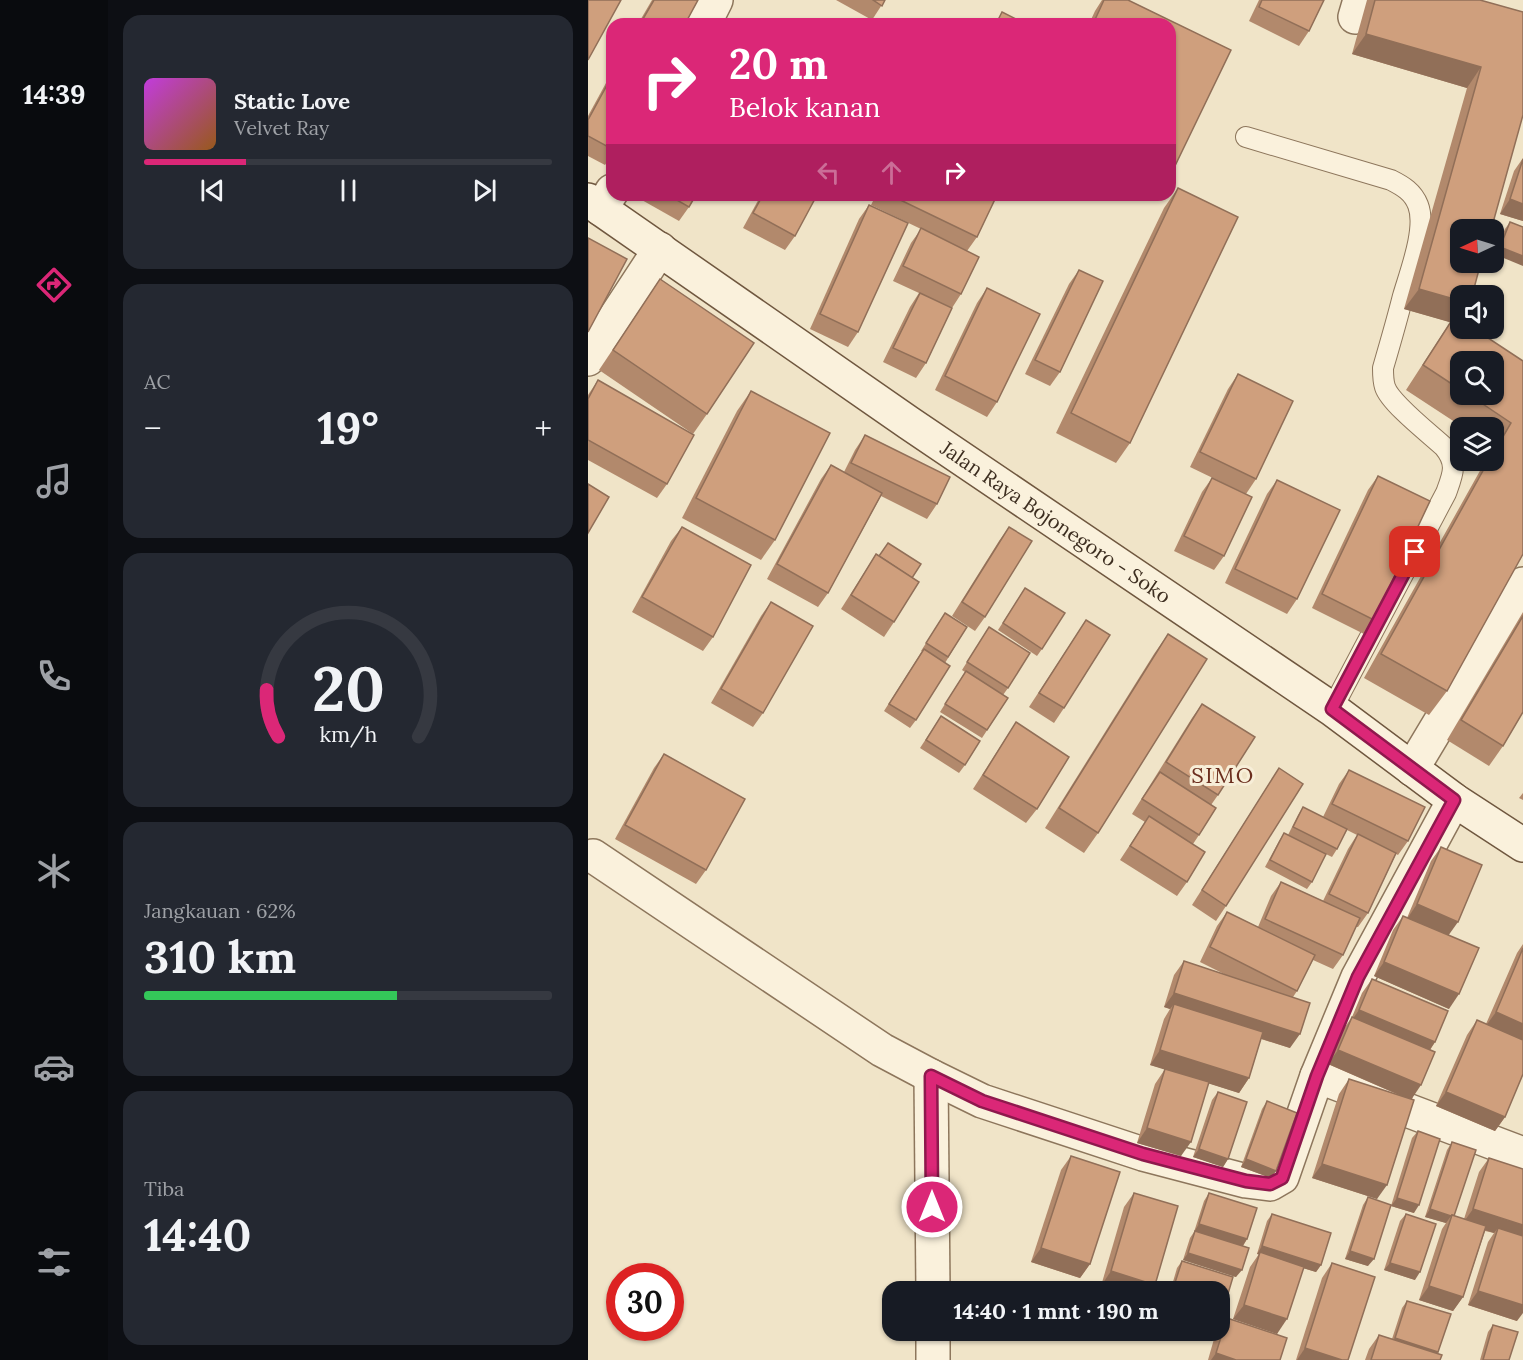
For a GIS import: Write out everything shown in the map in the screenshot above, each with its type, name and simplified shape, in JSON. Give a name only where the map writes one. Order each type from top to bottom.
[{"type":"street","points":[[707,18],[716,0]]},
{"type":"street","name":"Jalan Raya Bojonegoro - Soko","points":[[600,200],[660,249],[909,423],[1332,709],[1454,800],[1523,845]]},
{"type":"street","points":[[588,359],[660,249]]},
{"type":"street","points":[[1412,769],[1523,584]]},
{"type":"street","points":[[593,856],[882,1050],[982,1101],[1143,1154],[1246,1181],[1270,1184],[1282,1178],[1317,1076],[1358,977],[1454,800]]},
{"type":"street","points":[[931,1076],[933,1281]]},
{"type":"street","points":[[1317,1076],[1523,1154]]},
{"type":"street","points":[[933,1341],[933,1360]]},
{"type":"lane","points":[[1246,137],[1391,180],[1409,190],[1420,212],[1418,245],[1383,368],[1383,379],[1384,386],[1392,399],[1450,454],[1453,471],[1446,493],[1332,709]]},
{"type":"building","points":[[588,0],[621,0],[611,18],[606,18],[606,27],[588,60]]},
{"type":"building","points":[[654,0],[698,0],[688,18],[644,18]]},
{"type":"building","points":[[873,0],[885,0],[882,6]]},
{"type":"building","points":[[1104,0],[1128,0],[1165,18],[1096,18]]},
{"type":"building","points":[[1262,0],[1324,0],[1309,31],[1259,7]]},
{"type":"building","points":[[1375,0],[1480,0],[1523,12],[1523,115],[1494,219],[1450,219],[1450,273],[1478,273],[1475,285],[1450,285],[1450,298],[1419,289],[1481,67],[1366,34]]},
{"type":"building","points":[[1002,12],[1014,18],[999,18]]},
{"type":"building","points":[[1176,23],[1231,50],[1176,164]]},
{"type":"building","points":[[606,87],[606,146],[588,136],[588,120]]},
{"type":"building","points":[[1523,159],[1523,204],[1510,199]]},
{"type":"building","points":[[1178,188],[1238,217],[1130,443],[1071,413],[1172,201],[1176,201]]},
{"type":"building","points":[[678,201],[692,201],[689,207]]},
{"type":"building","points":[[760,201],[814,201],[795,236],[753,213]]},
{"type":"building","points":[[902,201],[994,201],[977,237]]},
{"type":"building","points":[[869,205],[908,223],[858,332],[820,314]]},
{"type":"building","points":[[1510,222],[1523,227],[1523,256],[1504,249],[1504,237]]},
{"type":"building","points":[[921,228],[979,257],[961,294],[903,266]]},
{"type":"building","points":[[588,238],[627,259],[588,332]]},
{"type":"building","points":[[1079,270],[1103,281],[1060,372],[1035,360]]},
{"type":"building","points":[[660,279],[754,343],[707,414],[613,350]]},
{"type":"building","points":[[987,288],[1040,314],[997,402],[945,376]]},
{"type":"building","points":[[920,293],[952,308],[926,363],[893,348]]},
{"type":"building","points":[[1450,323],[1450,339],[1490,339],[1523,361],[1523,554],[1447,691],[1381,654],[1483,471],[1504,471],[1504,435],[1511,423],[1484,405],[1504,405],[1504,351],[1450,351],[1450,383],[1423,365]]},
{"type":"building","points":[[1238,374],[1293,401],[1256,479],[1200,452]]},
{"type":"building","points":[[598,380],[694,435],[667,484],[588,440],[588,399]]},
{"type":"building","points":[[751,391],[830,433],[775,540],[696,498]]},
{"type":"building","points":[[865,435],[950,477],[937,504],[851,463]]},
{"type":"building","points":[[831,465],[882,493],[828,593],[777,564]]},
{"type":"building","points":[[1378,476],[1430,501],[1374,620],[1322,594]]},
{"type":"building","points":[[1212,478],[1252,497],[1224,556],[1184,536]]},
{"type":"building","points":[[1277,480],[1340,510],[1297,599],[1235,569]]},
{"type":"building","points":[[588,484],[609,497],[588,533]]},
{"type":"building","points":[[682,527],[751,565],[713,637],[642,597]]},
{"type":"building","points":[[1009,527],[1032,541],[985,617],[962,602]]},
{"type":"building","points":[[888,543],[921,564],[912,578],[879,556]]},
{"type":"building","points":[[876,554],[919,582],[894,622],[851,595]]},
{"type":"building","points":[[1025,588],[1065,613],[1042,649],[1003,623]]},
{"type":"building","points":[[771,602],[813,626],[763,713],[721,689]]},
{"type":"building","points":[[945,613],[967,627],[948,657],[926,643]]},
{"type":"building","points":[[1523,616],[1523,712],[1503,746],[1461,720]]},
{"type":"building","points":[[1086,620],[1110,635],[1064,708],[1039,693]]},
{"type":"building","points":[[989,627],[1030,653],[1008,688],[967,662]]},
{"type":"building","points":[[1168,634],[1207,659],[1098,833],[1059,808]]},
{"type":"building","points":[[924,649],[950,666],[916,720],[889,704]]},
{"type":"building","points":[[966,671],[1008,698],[987,730],[945,704]]},
{"type":"building","points":[[1202,704],[1255,737],[1218,795],[1166,762]]},
{"type":"building","points":[[941,716],[980,741],[965,765],[926,740]]},
{"type":"building","points":[[1016,722],[1069,757],[1037,809],[983,775]]},
{"type":"building","points":[[664,754],[745,799],[706,870],[625,825]]},
{"type":"building","points":[[1279,768],[1303,784],[1226,906],[1202,890]]},
{"type":"building","points":[[1349,770],[1425,807],[1408,841],[1332,804]]},
{"type":"building","points":[[1160,772],[1216,808],[1199,835],[1142,799]]},
{"type":"building","points":[[1303,807],[1347,829],[1337,849],[1293,827]]},
{"type":"building","points":[[1149,816],[1205,852],[1187,882],[1130,846]]},
{"type":"building","points":[[1284,833],[1326,854],[1312,882],[1270,860]]},
{"type":"building","points":[[1358,834],[1396,853],[1368,913],[1329,894]]},
{"type":"building","points":[[1441,847],[1482,865],[1458,922],[1417,904]]},
{"type":"building","points":[[1281,882],[1360,918],[1343,955],[1265,919]]},
{"type":"building","points":[[1227,912],[1315,955],[1297,991],[1210,947]]},
{"type":"building","points":[[1403,916],[1479,948],[1459,994],[1384,962]]},
{"type":"building","points":[[1523,948],[1523,1024],[1496,1012]]},
{"type":"building","points":[[1184,961],[1310,1003],[1300,1034],[1174,993]]},
{"type":"building","points":[[1372,979],[1448,1011],[1435,1042],[1359,1010]]},
{"type":"building","points":[[1174,1004],[1263,1032],[1249,1078],[1160,1050]]},
{"type":"building","points":[[1352,1017],[1435,1052],[1421,1085],[1338,1050]]},
{"type":"building","points":[[1477,1020],[1523,1040],[1523,1074],[1505,1117],[1446,1092]]},
{"type":"building","points":[[1165,1069],[1209,1082],[1191,1142],[1147,1128]]},
{"type":"building","points":[[1349,1079],[1414,1100],[1387,1185],[1322,1164]]},
{"type":"building","points":[[1218,1092],[1247,1102],[1228,1159],[1199,1149]]},
{"type":"building","points":[[1267,1101],[1297,1113],[1276,1171],[1246,1159]]},
{"type":"building","points":[[1418,1131],[1440,1139],[1419,1205],[1397,1198]]},
{"type":"building","points":[[1452,1142],[1476,1150],[1454,1216],[1430,1209]]},
{"type":"building","points":[[1071,1156],[1120,1172],[1090,1264],[1041,1248]]},
{"type":"building","points":[[1489,1158],[1523,1169],[1523,1225],[1473,1209]]},
{"type":"building","points":[[1134,1193],[1178,1206],[1156,1281],[1142,1281],[1111,1271]]},
{"type":"building","points":[[1209,1193],[1257,1208],[1247,1239],[1199,1224]]},
{"type":"building","points":[[1368,1197],[1391,1205],[1374,1259],[1350,1251]]},
{"type":"building","points":[[1272,1214],[1331,1233],[1321,1265],[1262,1246]]},
{"type":"building","points":[[1406,1214],[1436,1224],[1420,1272],[1390,1263]]},
{"type":"building","points":[[1452,1215],[1486,1226],[1463,1297],[1429,1286]]},
{"type":"building","points":[[1498,1228],[1523,1236],[1523,1305],[1478,1291]]},
{"type":"building","points":[[1195,1231],[1249,1248],[1242,1270],[1188,1253]]},
{"type":"building","points":[[1260,1252],[1304,1267],[1287,1319],[1244,1305]]},
{"type":"building","points":[[1182,1261],[1233,1277],[1230,1287],[1230,1281],[1176,1281]]},
{"type":"building","points":[[1332,1263],[1375,1277],[1348,1360],[1305,1348]]},
{"type":"building","points":[[1407,1301],[1451,1314],[1438,1352],[1395,1338]]},
{"type":"building","points":[[1230,1319],[1287,1338],[1280,1360],[1236,1360],[1216,1353],[1220,1341],[1230,1341]]},
{"type":"building","points":[[1493,1325],[1518,1332],[1509,1360],[1483,1360]]},
{"type":"building","points":[[1379,1335],[1442,1355],[1440,1360],[1371,1360]]},
{"type":"district","name":"SIMO","points":[[1223,775]]},
{"type":"route","points":[[932,1207],[931,1076],[982,1101],[1143,1154],[1246,1181],[1270,1184],[1282,1178],[1317,1076],[1358,977],[1454,800],[1332,709],[1415,552]]}]
